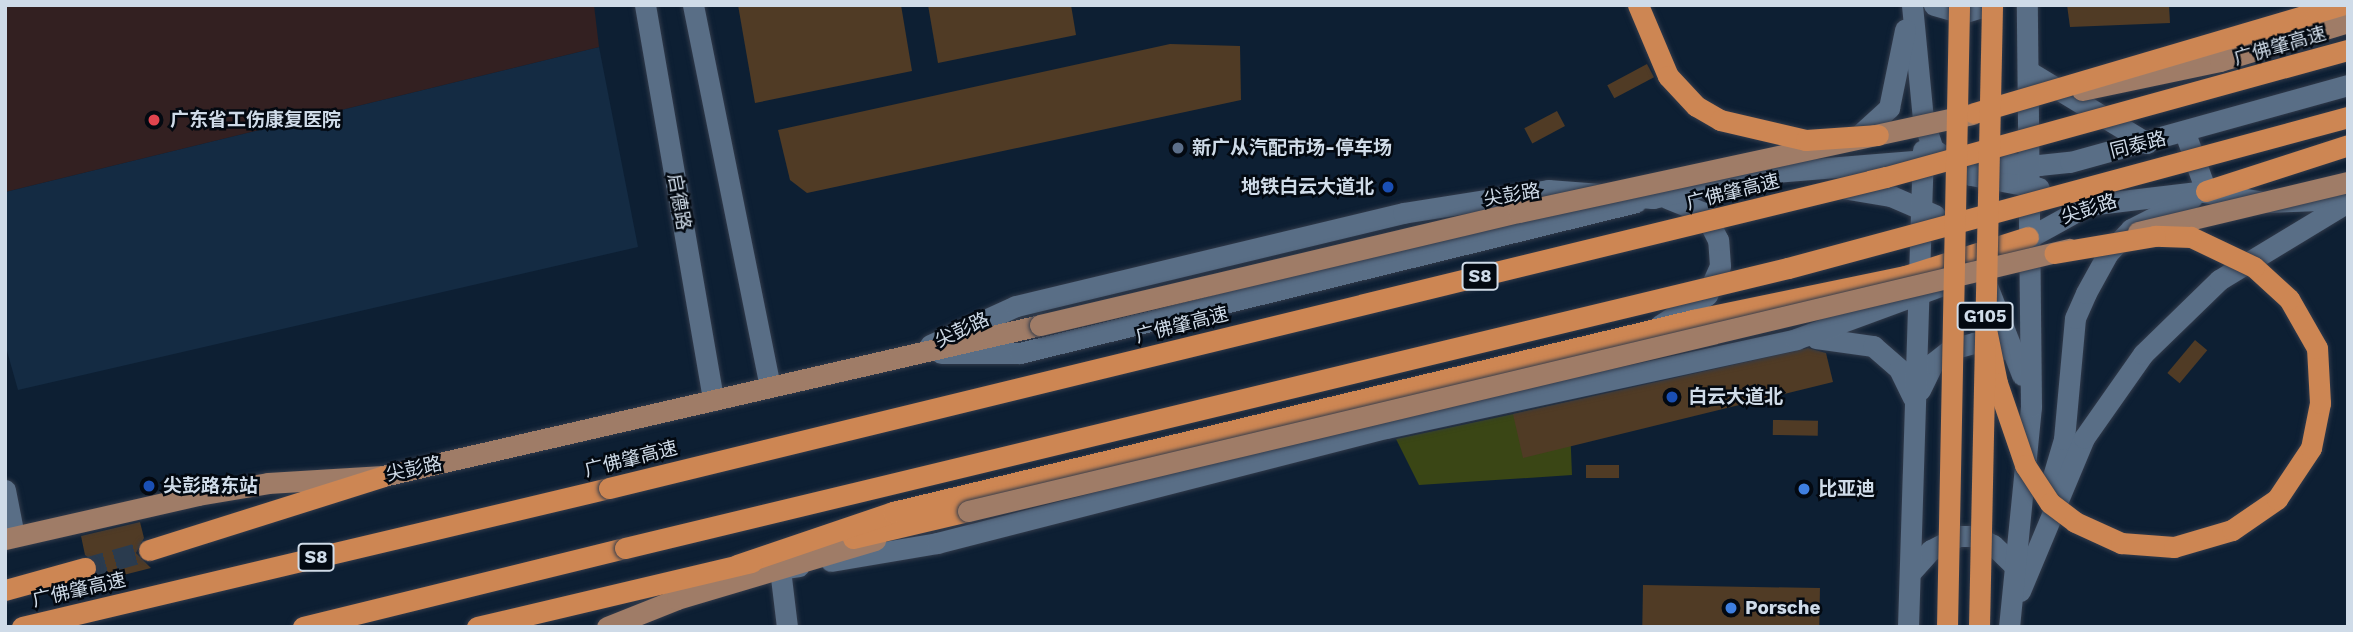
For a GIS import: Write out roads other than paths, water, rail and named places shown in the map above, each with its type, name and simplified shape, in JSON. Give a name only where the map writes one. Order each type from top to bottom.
[{"type":"highway","points":[[1638,5],[1661,66],[1685,96],[1713,117],[1757,133],[1807,140],[1878,135]]},
{"type":"highway","points":[[1950,5],[1958,37]]},
{"type":"highway","name":"G105","points":[[1947,627],[1959,5]]},
{"type":"highway","name":"G105","points":[[1979,627],[1990,5]]},
{"type":"highway","points":[[1974,113],[2341,5]]},
{"type":"highway","name":"广佛肇高速","points":[[22,627],[609,488],[1874,180],[2348,50]]},
{"type":"highway","points":[[303,627],[1788,268],[2348,117]]},
{"type":"highway","points":[[2206,191],[2348,145]]},
{"type":"highway","points":[[1985,324],[1997,383],[2025,465],[2050,503],[2074,522],[2121,543],[2174,547],[2232,530],[2277,499],[2297,476],[2315,438],[2320,389],[2313,338],[2280,289],[2232,253],[2191,237],[2155,236],[2054,253]]},
{"type":"highway","points":[[737,565],[893,512],[1648,331],[1905,276],[2028,237]]},
{"type":"highway","points":[[149,550],[383,477]]},
{"type":"highway","points":[[477,627],[968,511]]},
{"type":"highway","points":[[5,590],[85,568]]},
{"type":"main road","points":[[914,352],[1040,325],[1518,212],[2220,61],[2348,22]]},
{"type":"main road","points":[[780,569],[968,511],[2348,182]]},
{"type":"main road","name":"尖彭路","points":[[10,538],[221,491],[383,477],[914,352]]},
{"type":"main road","name":"尖彭路","points":[[607,627],[677,599],[780,569]]},
{"type":"street","name":"启德路","points":[[645,5],[713,400]]},
{"type":"street","points":[[693,5],[770,386]]},
{"type":"street","points":[[1908,627],[1916,406],[1933,159],[1925,136],[1910,5]]},
{"type":"street","points":[[1763,173],[1839,146],[1879,123],[1895,94],[1910,5]]},
{"type":"street","points":[[1934,5],[1962,13],[1990,5]]},
{"type":"street","points":[[2009,627],[2021,565],[2031,407],[2027,5]]},
{"type":"street","points":[[2028,71],[2147,143]]},
{"type":"street","name":"同泰路","points":[[1933,159],[2054,164],[2185,133],[2348,85]]},
{"type":"street","points":[[2185,133],[2206,191]]},
{"type":"street","points":[[1933,159],[1971,175],[2028,186],[2206,191],[2296,204],[2348,201]]},
{"type":"street","name":"尖彭路","points":[[914,352],[1016,306],[1404,213],[1548,190],[1653,198],[1763,173],[1933,159]]},
{"type":"street","points":[[1763,173],[1884,195],[1935,215],[1965,246],[1986,281],[2031,407]]},
{"type":"street","points":[[2021,565],[2064,439],[2069,354],[2086,293],[2108,253],[2131,229],[2206,191]]},
{"type":"street","name":"尖彭路","points":[[780,569],[937,543],[1386,428],[1796,339],[1956,279],[2088,205],[2206,191]]},
{"type":"street","points":[[914,352],[1020,353],[1653,198],[1682,200],[1704,213],[1718,240],[1720,266],[1707,295],[1648,331]]},
{"type":"street","points":[[2021,565],[2084,439],[2143,354],[2219,280],[2348,201]]},
{"type":"street","points":[[1796,339],[1847,339],[1873,346],[1899,369],[1916,406]]},
{"type":"street","points":[[1916,406],[1933,363],[1951,349],[1973,343],[2002,352],[2031,407]]},
{"type":"street","points":[[5,490],[10,538]]},
{"type":"street","points":[[1910,573],[1931,550],[1959,536],[1975,536],[2021,565]]},
{"type":"street","points":[[780,569],[787,627]]},
{"type":"tunnel","points":[[85,568],[149,550]]},
{"type":"place","name":"广东省工伤康复医院","points":[[154,120]]},
{"type":"place","name":"新广从汽配市场-停车场","points":[[1178,148]]},
{"type":"place","name":"地铁白云大道北","points":[[1388,187]]},
{"type":"place","name":"白云大道北","points":[[1672,397]]},
{"type":"place","name":"尖彭路东站","points":[[149,486]]},
{"type":"place","name":"比亚迪","points":[[1804,489]]},
{"type":"place","name":"Porsche","points":[[1731,608]]}]
